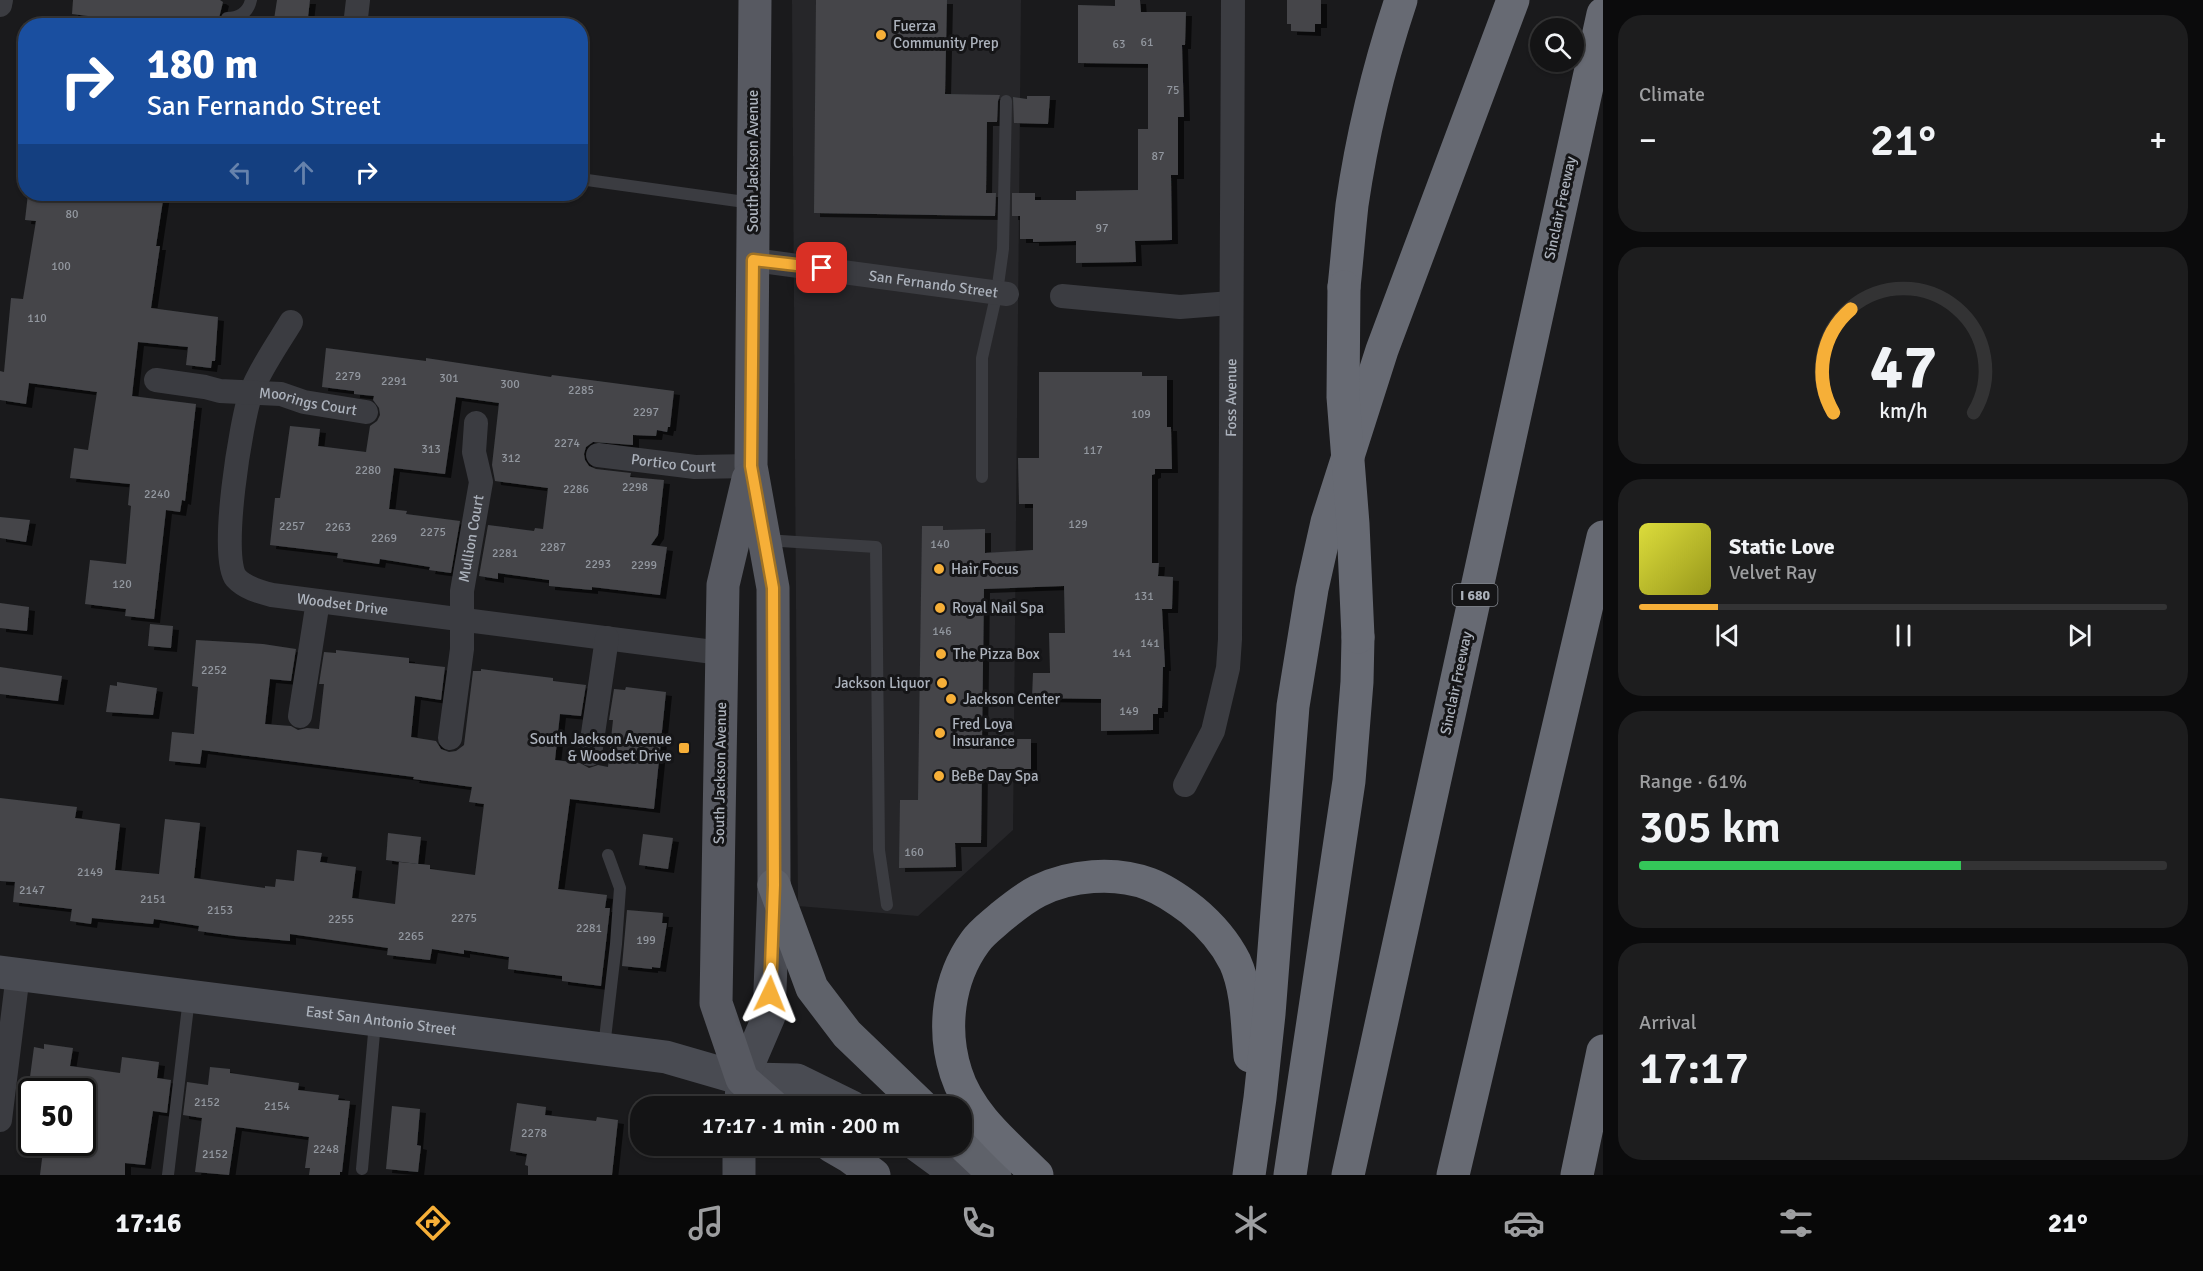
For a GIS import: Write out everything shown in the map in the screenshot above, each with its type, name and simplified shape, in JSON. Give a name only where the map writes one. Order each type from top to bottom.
[{"type":"highway","points":[[1290,1175],[1349,781],[1357,682],[1358,637],[1353,524],[1343,397],[1344,287],[1352,206],[1363,143],[1376,85],[1401,0]]},
{"type":"highway","points":[[1249,1175],[1268,1024],[1293,706],[1312,589],[1327,522],[1375,369],[1513,0]]},
{"type":"highway","name":"Sinclair Freeway","points":[[1348,1175],[1603,14]]},
{"type":"highway","points":[[1453,1175],[1603,537]]},
{"type":"highway","points":[[1037,1175],[974,1110],[956,1075],[948,1041],[952,992],[961,966],[975,942],[1000,918],[1038,891],[1064,881],[1090,877],[1122,878],[1149,884],[1177,898],[1202,918],[1221,939],[1235,962],[1242,986],[1250,1057],[1235,1175]]},
{"type":"highway","points":[[774,885],[812,988],[847,1034],[912,1096]]},
{"type":"highway","points":[[1577,1175],[1603,1051]]},
{"type":"highway","points":[[972,1154],[994,1175]]},
{"type":"main road","name":"South Jackson Avenue","points":[[741,1093],[770,1016],[774,885],[773,588],[751,466],[754,0]]},
{"type":"main road","name":"South Jackson Avenue","points":[[741,1093],[716,1003],[723,585],[751,466]]},
{"type":"main road","name":"East San Antonio Street","points":[[9,973],[666,1057],[741,1093],[797,1080],[830,1096]]},
{"type":"main road","points":[[739,1156],[739,1175]]},
{"type":"main road","points":[[848,1156],[874,1175]]},
{"type":"main road","points":[[932,1156],[958,1175]]},
{"type":"street","points":[[0,5],[1,0]]},
{"type":"street","points":[[356,18],[358,0]]},
{"type":"street","name":"Foss Avenue","points":[[1185,785],[1213,731],[1228,668],[1230,639],[1233,0]]},
{"type":"street","name":"San Fernando Street","points":[[753,260],[1002,293]]},
{"type":"street","points":[[1062,296],[1180,307],[1231,303]]},
{"type":"street","name":"Woodset Drive","points":[[291,322],[251,392],[242,430],[229,535],[229,556],[235,577],[251,589],[272,595],[722,653]]},
{"type":"street","name":"Moorings Court","points":[[156,380],[220,391],[281,394],[304,402],[366,412]]},
{"type":"street","name":"Mullion Court","points":[[450,738],[462,649],[462,591],[481,482],[474,452],[476,423]]},
{"type":"street","name":"Portico Court","points":[[598,455],[695,467],[751,466]]},
{"type":"street","points":[[300,716],[318,601]]},
{"type":"street","points":[[590,754],[606,638]]},
{"type":"street","name":"East San Antonio Street","points":[[0,1120],[9,973]]},
{"type":"lane","points":[[226,18],[240,16],[246,11],[251,0]]},
{"type":"lane","points":[[982,477],[982,358],[1002,293],[1006,101]]},
{"type":"lane","points":[[588,180],[753,203]]},
{"type":"lane","points":[[765,540],[876,546],[879,850],[887,904]]},
{"type":"lane","points":[[603,1048],[616,945],[620,888],[608,855]]},
{"type":"lane","points":[[168,1175],[189,997]]},
{"type":"lane","points":[[362,1169],[375,1020]]},
{"type":"shaded area","points":[[792,0],[1021,0],[1013,830],[918,916],[798,906]]},
{"type":"building","points":[[73,0],[220,0],[223,2],[219,18],[104,18],[72,14]]},
{"type":"building","points":[[277,0],[310,0],[308,18],[274,18]]},
{"type":"building","points":[[816,0],[947,0],[945,94],[1000,95],[997,122],[987,122],[986,193],[996,193],[995,216],[814,213]]},
{"type":"building","points":[[1115,0],[1140,0],[1141,12],[1186,12],[1185,45],[1182,45],[1184,117],[1178,117],[1178,175],[1171,175],[1172,240],[1135,241],[1136,262],[1076,263],[1076,241],[1033,242],[1033,239],[1020,239],[1020,216],[1012,216],[1012,193],[1035,193],[1035,200],[1076,200],[1076,191],[1138,190],[1138,129],[1148,129],[1148,64],[1078,63],[1078,5],[1115,6]]},
{"type":"building","points":[[1287,0],[1321,0],[1321,24],[1315,24],[1315,32],[1291,31],[1291,24],[1287,24]]},
{"type":"building","points":[[1027,96],[1050,96],[1048,124],[1014,123],[1013,97],[1027,99]]},
{"type":"building","points":[[27,201],[163,201],[156,246],[160,246],[151,308],[218,317],[215,361],[212,361],[211,368],[186,365],[188,347],[138,342],[132,396],[196,404],[185,501],[182,500],[180,512],[166,510],[154,619],[125,616],[126,609],[85,604],[90,560],[126,564],[131,506],[128,505],[130,484],[70,478],[74,448],[88,450],[97,392],[29,383],[26,404],[0,400],[0,371],[4,372],[11,298],[23,299],[36,221],[25,220]]},
{"type":"building","points":[[326,348],[426,361],[426,358],[551,377],[552,375],[674,391],[670,427],[667,432],[657,430],[656,436],[633,435],[633,445],[593,442],[586,447],[584,454],[589,466],[596,469],[631,473],[630,477],[664,480],[658,535],[651,545],[667,547],[660,595],[592,587],[592,590],[549,586],[549,580],[498,573],[498,579],[479,576],[488,525],[534,531],[535,528],[543,529],[548,488],[495,481],[492,465],[499,403],[456,397],[445,474],[394,468],[389,509],[407,511],[406,514],[460,521],[451,573],[429,570],[430,567],[380,559],[379,564],[337,558],[338,553],[270,545],[275,498],[280,498],[290,426],[320,429],[318,446],[366,452],[370,426],[377,421],[380,415],[379,408],[373,400],[374,396],[322,387]]},
{"type":"building","points":[[1039,372],[1142,372],[1142,376],[1167,376],[1167,427],[1171,427],[1172,469],[1155,469],[1155,474],[1152,475],[1152,563],[1159,563],[1158,576],[1173,577],[1172,609],[1162,609],[1165,667],[1163,667],[1162,708],[1158,708],[1158,714],[1153,714],[1153,730],[1101,731],[1101,699],[1032,698],[1033,673],[1050,673],[1049,633],[1065,633],[1064,586],[984,589],[982,739],[1031,739],[1031,769],[982,769],[981,843],[955,843],[956,867],[899,868],[900,800],[918,800],[922,526],[943,526],[943,530],[985,529],[985,553],[1033,550],[1033,504],[1019,504],[1018,458],[1039,458]]},
{"type":"building","points":[[0,517],[30,520],[26,542],[0,538]]},
{"type":"building","points":[[0,603],[29,607],[27,631],[0,628]]},
{"type":"building","points":[[150,624],[173,626],[171,648],[148,646]]},
{"type":"building","points":[[196,640],[263,644],[296,649],[291,681],[270,679],[265,724],[291,726],[298,730],[319,729],[324,684],[319,684],[324,652],[336,653],[336,650],[409,658],[409,663],[445,667],[441,700],[415,696],[411,737],[436,741],[441,749],[449,752],[456,751],[464,745],[473,671],[481,671],[481,669],[553,678],[553,681],[586,685],[581,716],[560,714],[555,760],[580,763],[589,768],[598,765],[608,767],[613,720],[609,720],[614,689],[625,690],[626,687],[666,692],[654,809],[570,799],[558,889],[607,895],[605,908],[610,908],[601,986],[562,981],[562,976],[508,969],[509,957],[464,950],[464,954],[432,949],[430,960],[387,955],[388,948],[290,934],[290,941],[235,936],[198,931],[199,926],[154,919],[153,924],[92,918],[91,924],[70,921],[72,909],[13,902],[15,882],[0,881],[0,798],[77,807],[75,818],[120,824],[115,870],[159,874],[165,819],[200,823],[194,878],[265,888],[265,886],[275,887],[276,879],[294,881],[297,850],[322,853],[320,862],[356,867],[352,898],[395,904],[399,862],[430,865],[430,869],[475,875],[484,804],[469,802],[472,787],[413,779],[414,777],[202,750],[200,764],[169,761],[172,732],[194,734],[198,687],[192,686]]},
{"type":"building","points":[[0,667],[62,676],[58,701],[0,694]]},
{"type":"building","points":[[117,682],[157,688],[153,715],[106,712],[110,685],[117,686]]},
{"type":"building","points":[[388,833],[421,837],[418,864],[386,860]]},
{"type":"building","points":[[643,834],[673,838],[668,869],[639,865]]},
{"type":"building","points":[[627,910],[663,913],[662,923],[667,923],[660,968],[622,966]]},
{"type":"building","points":[[44,1044],[73,1048],[70,1066],[120,1073],[122,1057],[159,1062],[157,1078],[171,1080],[167,1113],[153,1111],[145,1165],[125,1163],[125,1175],[40,1175],[42,1156],[96,1156],[96,1078],[30,1078],[34,1047],[44,1049]]},
{"type":"building","points":[[210,1067],[230,1069],[230,1073],[299,1083],[298,1090],[339,1095],[338,1100],[350,1101],[340,1175],[309,1175],[310,1168],[305,1168],[309,1137],[236,1127],[229,1175],[195,1172],[202,1118],[183,1115],[187,1082],[208,1085]]},
{"type":"building","points":[[517,1103],[546,1107],[545,1115],[596,1121],[597,1117],[618,1120],[612,1175],[528,1175],[528,1166],[525,1165],[527,1154],[510,1151]]},
{"type":"building","points":[[392,1106],[420,1109],[417,1145],[421,1146],[418,1172],[386,1169]]},
{"type":"place","name":"Fuerza Community Prep","points":[[881,35]]},
{"type":"place","name":"Hair Focus","points":[[939,569]]},
{"type":"place","name":"Royal Nail Spa","points":[[940,608]]},
{"type":"place","name":"The Pizza Box","points":[[941,654]]},
{"type":"place","name":"Jackson Liquor","points":[[942,683]]},
{"type":"place","name":"Jackson Center","points":[[951,699]]},
{"type":"place","name":"Fred Loya Insurance","points":[[940,733]]},
{"type":"place","name":"South Jackson Avenue & Woodset Drive","points":[[684,748]]},
{"type":"place","name":"BeBe Day Spa","points":[[939,776]]},
{"type":"route","points":[[770,994],[774,885],[773,588],[751,466],[753,260],[822,268]]}]
